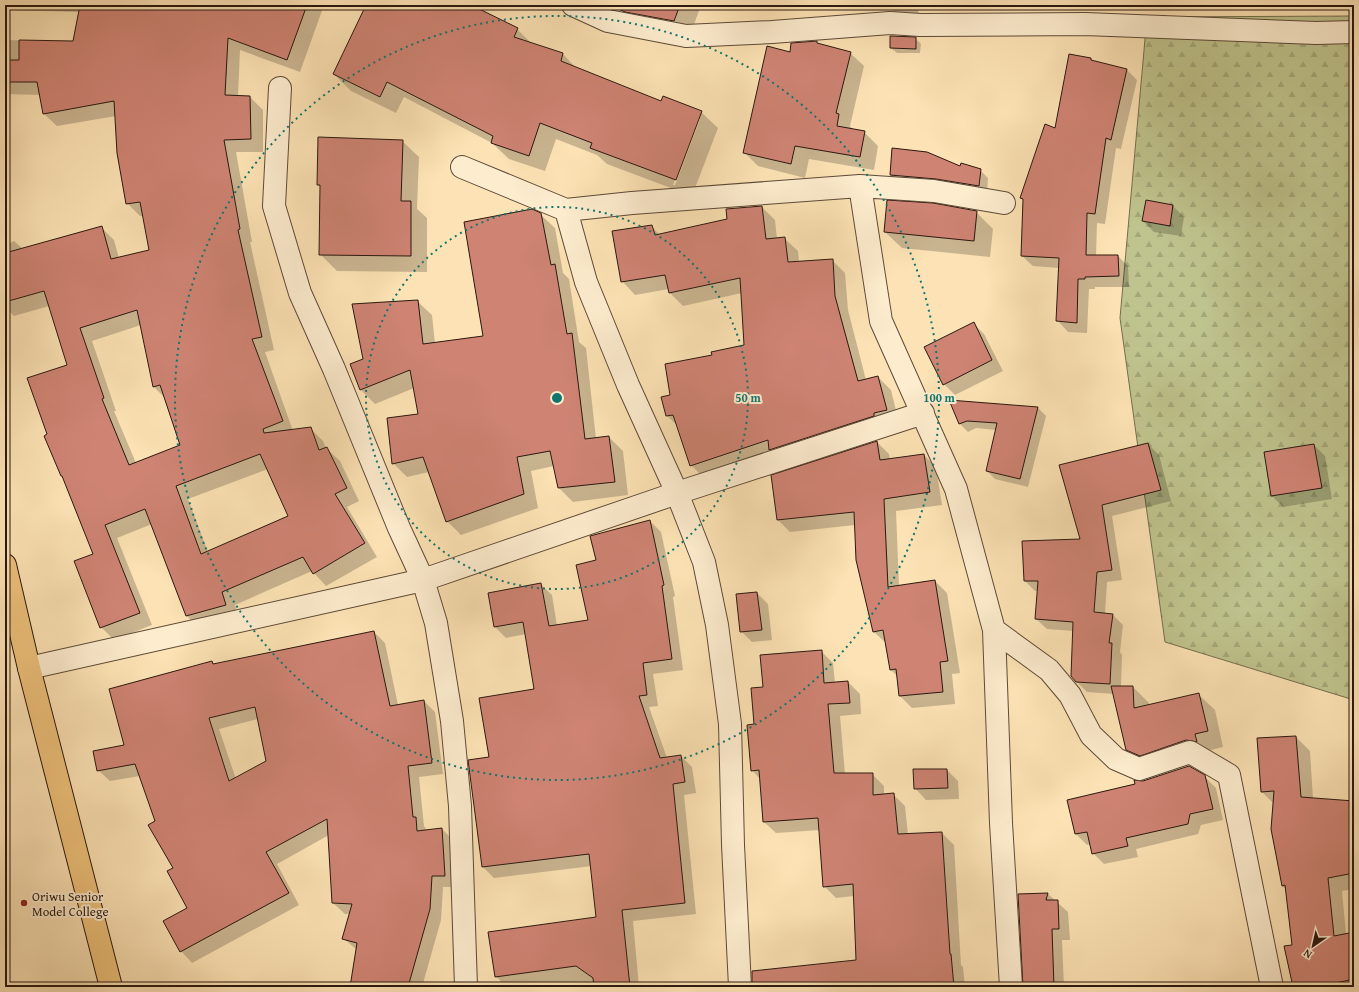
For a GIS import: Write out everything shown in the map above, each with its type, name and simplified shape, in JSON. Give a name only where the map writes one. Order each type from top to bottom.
[{"type":"main road","points":[[5,565],[29,668],[111,987]]},
{"type":"street","points":[[573,5],[608,21],[686,36],[772,32],[890,23],[920,25],[1085,24],[1316,33],[1354,32]]},
{"type":"street","points":[[280,88],[274,206],[300,293],[334,369],[399,528],[423,580],[436,623],[452,721],[460,806],[466,987]]},
{"type":"street","points":[[462,167],[566,210],[632,203],[860,186],[934,191],[1004,203]]},
{"type":"street","points":[[860,186],[881,321],[956,489],[994,630],[1001,823],[1011,987]]},
{"type":"street","points":[[566,210],[586,282],[628,385],[678,493],[704,562],[717,625],[725,676],[730,724],[732,845],[740,987]]},
{"type":"street","points":[[29,668],[423,580],[678,493],[923,413]]},
{"type":"street","points":[[994,630],[1049,670],[1070,695],[1091,735],[1116,759],[1139,769],[1190,752],[1229,776],[1272,987]]},
{"type":"green space","points":[[1354,16],[1354,700],[1165,642],[1120,318],[1147,17]]},
{"type":"building","points":[[80,5],[307,5],[287,60],[228,38],[225,95],[250,96],[251,139],[224,140],[240,229],[238,230],[262,337],[252,339],[283,421],[263,429],[264,433],[311,427],[319,450],[327,447],[347,488],[335,494],[365,543],[313,574],[303,557],[222,592],[226,605],[186,616],[145,509],[105,525],[140,613],[100,628],[74,561],[93,554],[62,476],[44,436],[47,434],[27,378],[67,365],[44,291],[5,302],[5,253],[102,226],[111,259],[149,250],[140,202],[126,204],[117,153],[114,101],[43,114],[37,82],[5,82],[5,60],[19,60],[19,40],[73,41]],"holes":[[[137,310],[153,387],[160,385],[180,445],[129,465],[102,399],[104,398],[80,328]],[[260,454],[288,516],[201,554],[176,486]]]},
{"type":"building","points":[[366,5],[471,5],[518,28],[514,37],[563,53],[561,61],[661,101],[663,96],[702,111],[676,180],[590,148],[592,143],[540,123],[529,156],[491,143],[493,136],[387,82],[380,97],[333,74]]},
{"type":"building","points":[[614,5],[680,5],[674,21],[625,12],[614,7]]},
{"type":"building","points":[[890,36],[916,37],[916,49],[890,48]]},
{"type":"building","points":[[817,41],[817,43],[851,52],[836,113],[839,114],[837,126],[865,131],[860,157],[795,146],[791,164],[743,153],[767,46],[790,52],[791,43]]},
{"type":"building","points":[[1069,54],[1091,58],[1091,60],[1127,69],[1111,140],[1106,138],[1095,214],[1087,213],[1086,255],[1118,255],[1119,276],[1085,277],[1085,279],[1078,279],[1077,323],[1056,321],[1059,258],[1021,256],[1023,199],[1020,198],[1045,124],[1055,128]]},
{"type":"building","points":[[318,137],[403,140],[401,201],[411,201],[411,256],[319,255],[320,185],[317,185]]},
{"type":"building","points":[[892,148],[927,152],[960,166],[961,163],[981,169],[979,186],[936,179],[890,175]]},
{"type":"building","points":[[887,200],[933,203],[977,211],[974,241],[884,232]]},
{"type":"building","points":[[1146,200],[1173,205],[1170,226],[1142,221]]},
{"type":"building","points":[[762,206],[766,239],[785,237],[788,262],[833,259],[835,296],[858,381],[878,376],[887,410],[874,413],[874,416],[769,450],[768,440],[690,466],[673,415],[666,416],[661,397],[670,395],[665,364],[712,355],[711,352],[744,345],[740,278],[669,293],[665,275],[621,282],[612,231],[652,225],[655,235],[727,219],[726,209]]},
{"type":"building","points":[[532,209],[541,213],[551,265],[555,264],[567,334],[572,333],[585,439],[609,436],[615,482],[558,488],[550,451],[517,457],[524,494],[446,522],[423,457],[392,464],[387,418],[418,414],[410,370],[360,390],[350,364],[363,359],[352,304],[418,300],[423,344],[483,336],[464,222]]},
{"type":"building","points":[[974,322],[992,360],[943,385],[924,347]]},
{"type":"building","points":[[949,400],[1038,407],[1020,479],[986,471],[997,423],[967,421],[959,424]]},
{"type":"building","points":[[877,441],[880,460],[924,454],[930,492],[884,499],[888,587],[935,580],[948,661],[940,662],[943,692],[899,696],[896,669],[890,670],[883,630],[873,632],[856,560],[854,512],[777,520],[771,475]]},
{"type":"building","points":[[1148,443],[1161,490],[1102,505],[1112,570],[1097,572],[1094,612],[1113,614],[1109,643],[1112,643],[1110,684],[1076,682],[1071,676],[1073,622],[1035,619],[1038,581],[1024,581],[1022,541],[1080,539],[1059,465]]},
{"type":"building","points":[[1314,444],[1322,488],[1271,496],[1264,452]]},
{"type":"building","points":[[650,520],[664,585],[662,586],[672,659],[643,663],[647,695],[639,696],[660,758],[681,755],[685,782],[673,784],[685,903],[622,910],[630,987],[594,987],[593,978],[576,966],[495,977],[488,932],[596,917],[589,854],[482,867],[468,760],[489,757],[479,698],[534,689],[523,622],[494,627],[488,593],[541,583],[549,626],[588,620],[576,565],[596,560],[590,536]]},
{"type":"building","points":[[757,592],[762,630],[740,632],[736,594]]},
{"type":"building","points":[[374,631],[390,706],[424,700],[432,763],[408,766],[413,817],[416,817],[417,831],[442,828],[445,876],[432,876],[430,909],[408,987],[350,987],[357,943],[342,939],[352,904],[332,903],[327,819],[266,852],[289,893],[180,952],[163,921],[187,908],[167,871],[173,868],[148,825],[155,821],[135,764],[97,771],[93,751],[124,745],[109,689],[212,661],[213,664]],"holes":[[[255,707],[266,761],[229,781],[209,718]]]},
{"type":"building","points":[[822,650],[824,683],[848,681],[850,703],[828,704],[834,773],[873,773],[873,795],[894,793],[898,834],[942,832],[950,954],[954,987],[752,987],[752,971],[856,960],[853,884],[823,887],[818,818],[763,822],[759,770],[751,771],[747,725],[754,724],[751,688],[763,687],[760,655]]},
{"type":"building","points":[[1111,686],[1133,686],[1134,708],[1199,693],[1208,731],[1195,734],[1197,742],[1186,740],[1140,756],[1126,750]]},
{"type":"building","points":[[1296,736],[1301,797],[1354,801],[1354,873],[1328,878],[1334,936],[1354,932],[1354,979],[1317,987],[1293,987],[1284,946],[1292,945],[1285,885],[1282,886],[1271,829],[1274,791],[1261,792],[1257,738]]},
{"type":"building","points":[[1189,766],[1205,775],[1213,809],[1190,814],[1188,824],[1126,838],[1128,846],[1092,854],[1087,832],[1075,834],[1067,800],[1135,784],[1134,780],[1143,781]]},
{"type":"building","points":[[913,769],[947,769],[948,788],[914,789]]},
{"type":"building","points":[[1048,893],[1046,900],[1058,900],[1059,929],[1052,929],[1054,987],[1023,987],[1018,894]]},
{"type":"place","name":"Oriwu Senior Model College","points":[[24,903]]}]
